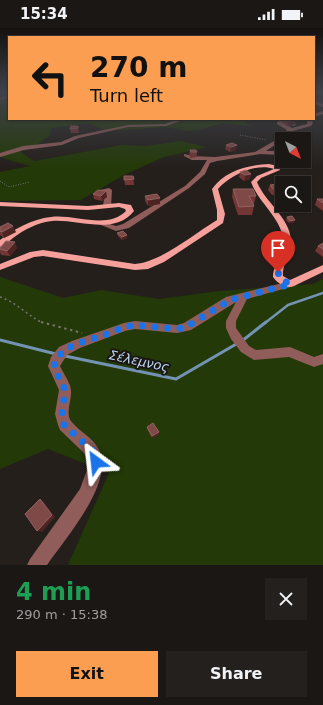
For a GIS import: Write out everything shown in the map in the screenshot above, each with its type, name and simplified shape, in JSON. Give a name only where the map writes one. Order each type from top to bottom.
[{"type":"main road","points":[[0,267],[33,254],[43,253],[135,267],[153,265],[221,220],[215,189],[227,176],[239,171],[271,166],[276,167],[277,170],[259,177],[254,182],[256,190],[279,219],[286,233],[287,242],[277,274],[280,279],[291,284],[323,268]]},
{"type":"main road","points":[[0,204],[88,208],[126,206],[130,211],[127,216],[100,223],[57,219],[45,220],[22,230],[0,244]]},
{"type":"street","points":[[0,154],[26,148],[62,143],[72,139],[128,126],[159,126],[180,120]]},
{"type":"street","points":[[285,132],[289,128],[309,125],[310,120]]},
{"type":"street","points":[[258,152],[275,143]]},
{"type":"street","points":[[0,146],[5,150],[0,154]]},
{"type":"street","points":[[229,152],[275,153]]},
{"type":"street","points":[[100,223],[119,229],[139,219],[187,187],[203,173],[208,162],[238,153]]},
{"type":"street","points":[[186,155],[192,158],[214,159]]},
{"type":"street","points":[[99,191],[109,190],[107,206]]},
{"type":"street","points":[[36,565],[86,495],[91,484],[96,462],[92,450],[64,425],[62,414],[65,390],[64,384],[54,366],[55,361],[63,351],[76,344],[124,327],[135,325],[177,329],[186,327],[222,304],[244,296],[291,284]]},
{"type":"street","points":[[244,296],[231,321],[231,328],[249,353],[260,355],[290,352],[314,362],[323,359]]},
{"type":"path","points":[[240,135],[275,142]]},
{"type":"path","points":[[0,181],[9,187],[30,182]]},
{"type":"path","points":[[0,297],[8,299],[31,317],[67,330],[102,336]]},
{"type":"green space","points":[[0,117],[8,117],[8,120],[242,120],[251,126],[223,123],[199,130],[187,131],[166,127],[107,131],[88,123],[51,128],[50,135],[33,148],[18,150],[34,161],[122,145],[145,146],[181,141],[207,147],[164,157],[126,174],[81,200],[0,201],[0,172],[30,166],[0,157],[2,152],[0,152]]},
{"type":"green space","points":[[0,277],[63,298],[101,290],[159,299],[220,291],[313,284],[323,279],[323,565],[68,565],[109,473],[48,449],[0,469]]},
{"type":"building","points":[[71,126],[78,126],[78,128],[70,129]]},
{"type":"building","points":[[232,143],[237,145],[231,147],[226,145]]},
{"type":"building","points":[[190,150],[196,150],[197,152],[191,152]]},
{"type":"building","points":[[246,170],[251,174],[245,175],[240,172]]},
{"type":"building","points":[[124,176],[133,176],[134,179],[124,180]]},
{"type":"building","points":[[275,184],[275,189],[273,189],[270,185]]},
{"type":"building","points":[[233,189],[253,189],[256,196],[249,196],[254,206],[239,207]]},
{"type":"building","points":[[98,190],[106,191],[101,196],[93,194]]},
{"type":"building","points":[[157,194],[160,198],[148,200],[145,196]]},
{"type":"building","points":[[317,199],[323,199],[323,203]]},
{"type":"building","points":[[292,216],[295,220],[290,221],[287,217]]},
{"type":"building","points":[[8,223],[13,226],[2,232],[0,231],[0,227]]},
{"type":"building","points":[[123,231],[127,235],[122,237],[117,233]]},
{"type":"building","points":[[6,241],[15,242],[7,251],[0,249]]},
{"type":"building","points":[[323,243],[323,249],[318,246]]},
{"type":"building","points":[[153,423],[159,432],[152,436],[147,427]]},
{"type":"building","points":[[40,499],[52,515],[37,531],[25,514]]},
{"type":"waterway","name":"Σέλεμνος","points":[[265,323],[288,305],[323,293]]},
{"type":"waterway","name":"Σέλεμνος","points":[[242,341],[266,322]]},
{"type":"waterway","name":"Σέλεμνος","points":[[0,340],[56,354]]},
{"type":"waterway","name":"Σέλεμνος","points":[[65,356],[176,379],[238,343]]},
{"type":"route","points":[[96,462],[92,450],[64,425],[62,419],[65,390],[64,384],[54,366],[55,361],[63,351],[76,344],[124,327],[135,325],[177,329],[186,327],[230,300],[291,284],[283,282],[278,277],[278,272]]}]
